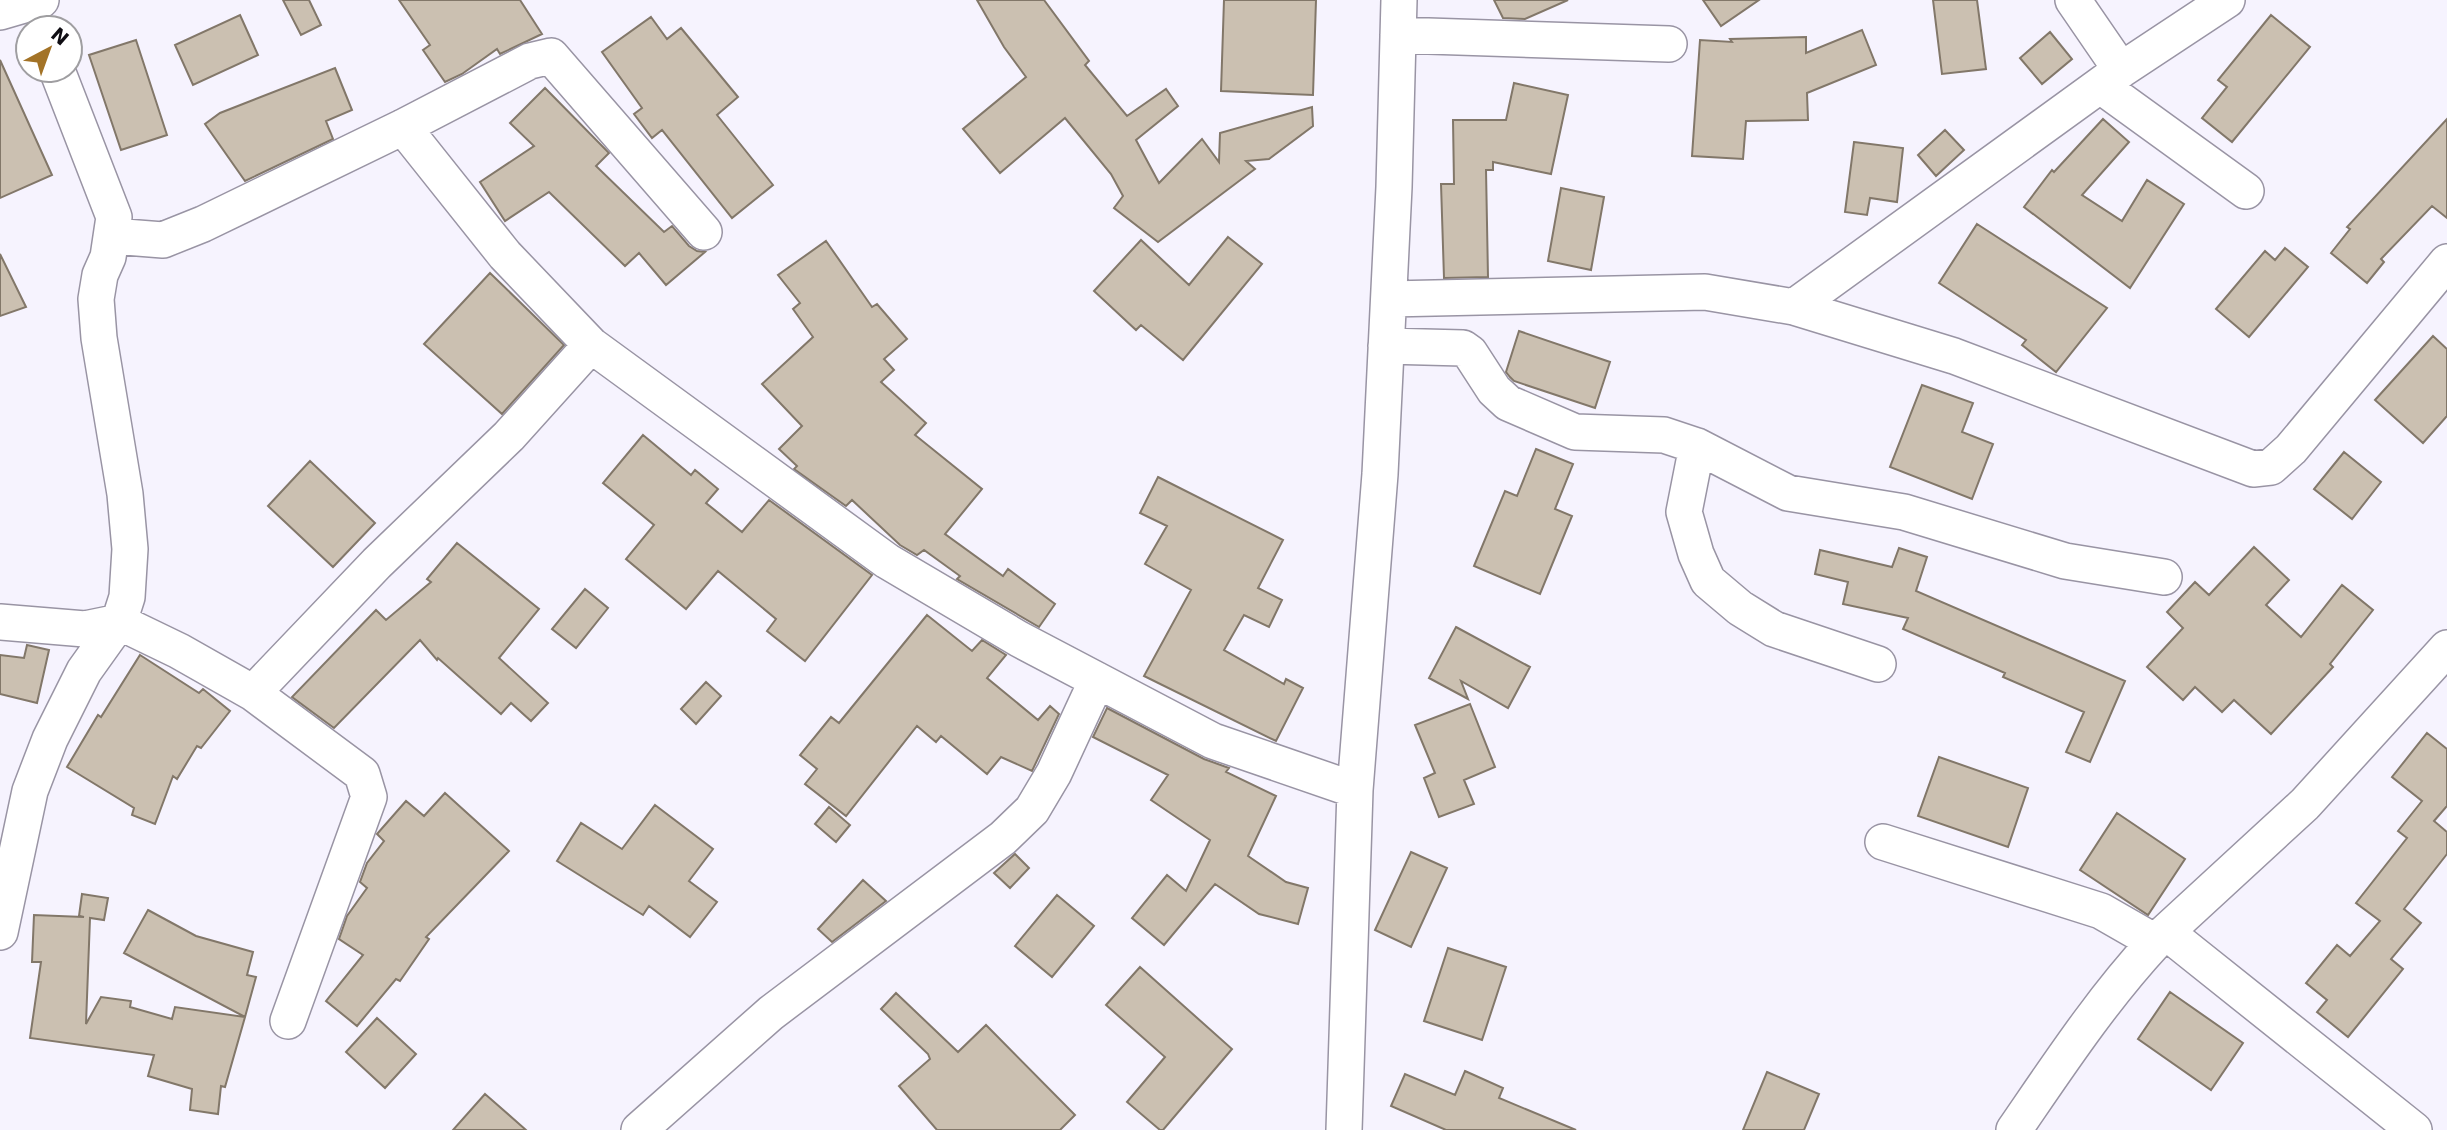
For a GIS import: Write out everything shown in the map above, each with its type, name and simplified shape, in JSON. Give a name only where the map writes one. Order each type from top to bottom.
[{"type":"street","points":[[1344,1130],[1355,789],[1380,474],[1394,187],[1399,0]]},
{"type":"street","points":[[2073,0],[2111,78],[2246,191]]},
{"type":"street","points":[[1794,307],[2111,78],[2227,0]]},
{"type":"street","points":[[1398,35],[1669,44]]},
{"type":"street","points":[[112,236],[163,240],[203,224],[403,127],[530,61],[551,56],[704,232]]},
{"type":"street","points":[[2,910],[30,791],[50,739],[84,671],[119,622],[127,597],[130,549],[125,494],[99,338],[96,299],[112,236],[114,216],[62,84]]},
{"type":"street","points":[[403,127],[505,255],[591,345],[887,561],[1018,639],[1213,740],[1355,789]]},
{"type":"street","points":[[1389,299],[1704,292],[1794,307],[1954,356],[2253,469],[2271,467],[2291,449],[2445,269]]},
{"type":"street","points":[[253,693],[377,563],[509,436],[591,345]]},
{"type":"street","points":[[1386,346],[1463,348],[1470,353],[1494,390],[1508,403],[1574,432],[1664,435],[1697,446],[1788,493],[1904,512],[2065,561],[2164,578]]},
{"type":"street","points":[[1697,446],[1684,512],[1696,554],[1708,581],[1740,608],[1774,628],[1878,664]]},
{"type":"street","points":[[0,622],[85,629],[119,622],[179,651],[253,693],[362,774],[369,797],[288,1021]]},
{"type":"street","points":[[2014,1130],[2133,965],[2305,804],[2447,648]]},
{"type":"street","points":[[639,1130],[771,1013],[1003,838],[1032,810],[1054,773],[1097,680]]},
{"type":"street","points":[[1883,842],[2101,911],[2161,937],[2414,1130]]},
{"type":"building","points":[[283,0],[309,0],[321,25],[301,35]]},
{"type":"building","points":[[399,0],[520,0],[542,34],[500,54],[497,49],[462,74],[445,82],[423,50],[430,45]]},
{"type":"building","points":[[977,0],[1044,0],[1089,61],[1085,65],[1127,116],[1166,89],[1178,106],[1136,140],[1159,183],[1202,139],[1219,162],[1220,133],[1312,107],[1313,126],[1269,159],[1246,161],[1255,169],[1158,242],[1114,208],[1123,196],[1111,174],[1065,118],[1000,173],[963,129],[1026,77],[1004,47]]},
{"type":"building","points":[[1224,0],[1316,0],[1313,95],[1221,91]]},
{"type":"building","points":[[1494,0],[1568,0],[1525,19],[1503,18]]},
{"type":"building","points":[[1703,0],[1759,0],[1721,26]]},
{"type":"building","points":[[1933,0],[1977,0],[1986,69],[1942,74]]},
{"type":"building","points":[[240,15],[258,55],[193,85],[175,45]]},
{"type":"building","points":[[2271,15],[2310,47],[2232,142],[2202,118],[2227,87],[2218,80]]},
{"type":"building","points":[[651,17],[667,39],[681,28],[738,97],[717,115],[773,185],[732,218],[662,130],[652,138],[634,114],[642,108],[602,52]]},
{"type":"building","points":[[1862,30],[1876,65],[1807,93],[1808,120],[1746,121],[1743,159],[1692,156],[1700,40],[1732,42],[1730,39],[1806,37],[1806,53]]},
{"type":"building","points":[[2050,32],[2072,59],[2042,84],[2020,58]]},
{"type":"building","points":[[136,40],[167,135],[121,150],[89,55]]},
{"type":"building","points":[[0,60],[52,175],[0,198]]},
{"type":"building","points":[[335,68],[352,110],[326,121],[333,139],[245,181],[205,124],[220,113]]},
{"type":"building","points":[[1514,83],[1568,95],[1551,174],[1493,162],[1493,170],[1486,170],[1488,277],[1444,278],[1441,184],[1454,184],[1453,120],[1506,120]]},
{"type":"building","points":[[545,88],[609,153],[596,166],[664,232],[672,226],[689,246],[705,252],[666,285],[639,253],[625,266],[549,192],[505,221],[480,182],[534,146],[510,123]]},
{"type":"building","points":[[2103,119],[2129,142],[2082,195],[2122,221],[2147,180],[2184,204],[2130,288],[2024,207],[2052,170],[2054,172]]},
{"type":"building","points":[[2447,119],[2447,218],[2432,206],[2381,259],[2384,262],[2367,283],[2331,253],[2350,229],[2347,227]]},
{"type":"building","points":[[1945,130],[1964,150],[1936,176],[1918,155]]},
{"type":"building","points":[[1854,142],[1903,148],[1897,202],[1870,198],[1867,215],[1845,212]]},
{"type":"building","points":[[1561,188],[1604,197],[1591,270],[1548,261]]},
{"type":"building","points":[[1977,224],[2107,308],[2056,372],[2022,345],[2026,340],[1939,283]]},
{"type":"building","points":[[1228,237],[1262,264],[1183,360],[1141,325],[1136,330],[1094,291],[1141,240],[1189,285]]},
{"type":"building","points":[[826,241],[872,307],[877,304],[907,339],[884,359],[894,370],[881,382],[926,423],[915,435],[982,489],[945,534],[1003,576],[1008,569],[1055,604],[1039,627],[957,579],[960,576],[924,550],[917,555],[900,545],[852,500],[846,506],[794,469],[797,466],[779,449],[802,426],[762,384],[813,337],[793,309],[800,303],[778,275]]},
{"type":"building","points":[[2285,248],[2308,267],[2249,337],[2216,309],[2265,251],[2275,260]]},
{"type":"building","points":[[0,254],[26,307],[0,316]]},
{"type":"building","points":[[490,273],[564,345],[502,414],[424,344]]},
{"type":"building","points":[[1519,331],[1610,362],[1595,408],[1514,381],[1510,377],[1506,372]]},
{"type":"building","points":[[2433,336],[2447,349],[2447,416],[2423,443],[2375,400]]},
{"type":"building","points":[[1922,385],[1973,403],[1962,432],[1993,444],[1972,499],[1890,467]]},
{"type":"building","points":[[643,435],[691,475],[695,470],[718,489],[706,503],[742,532],[769,500],[872,575],[805,661],[767,631],[776,619],[718,571],[686,609],[626,559],[654,525],[603,483]]},
{"type":"building","points":[[1536,449],[1573,464],[1555,509],[1572,516],[1540,594],[1474,566],[1505,491],[1517,496]]},
{"type":"building","points":[[2344,452],[2381,482],[2352,519],[2314,489]]},
{"type":"building","points":[[310,461],[375,523],[333,567],[268,506]]},
{"type":"building","points":[[1158,477],[1283,540],[1258,588],[1282,600],[1269,627],[1244,615],[1224,650],[1284,684],[1286,679],[1303,688],[1276,741],[1144,676],[1191,590],[1145,564],[1167,526],[1140,513]]},
{"type":"building","points":[[457,543],[539,609],[499,658],[548,703],[531,721],[511,703],[501,714],[438,658],[437,660],[420,640],[334,728],[292,697],[376,610],[386,620],[431,582],[427,579]]},
{"type":"building","points":[[2254,547],[2289,580],[2266,605],[2301,637],[2342,585],[2373,610],[2330,664],[2333,667],[2271,734],[2234,700],[2222,712],[2195,687],[2183,700],[2147,667],[2183,628],[2167,612],[2195,582],[2209,595]]},
{"type":"building","points":[[1899,548],[1927,557],[1916,591],[2125,681],[2090,762],[2066,752],[2084,712],[2003,677],[2005,673],[1903,629],[1908,618],[1843,604],[1848,582],[1815,574],[1820,550],[1892,567]]},
{"type":"building","points":[[585,589],[608,608],[576,648],[552,629]]},
{"type":"building","points":[[927,615],[972,651],[982,640],[1006,655],[987,678],[1038,720],[1050,706],[1059,714],[1032,771],[1001,757],[987,774],[941,736],[936,742],[917,726],[846,816],[805,784],[817,769],[800,755],[831,717],[839,723]]},
{"type":"building","points":[[1456,627],[1530,667],[1508,708],[1461,681],[1468,699],[1429,678]]},
{"type":"building","points":[[27,645],[49,650],[37,703],[0,694],[0,655],[24,658]]},
{"type":"building","points":[[140,655],[199,693],[203,689],[230,711],[201,748],[197,746],[177,779],[173,776],[155,824],[132,815],[134,808],[67,767],[98,715],[101,717]]},
{"type":"building","points":[[706,682],[721,696],[696,724],[681,709]]},
{"type":"building","points":[[1470,704],[1495,767],[1464,780],[1474,804],[1439,817],[1424,778],[1435,773],[1415,725]]},
{"type":"building","points":[[1107,708],[1204,759],[1229,768],[1226,772],[1276,796],[1248,856],[1286,882],[1308,888],[1298,924],[1259,914],[1215,884],[1164,945],[1132,918],[1167,875],[1186,891],[1210,840],[1151,800],[1168,775],[1093,737]]},
{"type":"building","points":[[2427,733],[2447,749],[2447,806],[2434,821],[2447,832],[2447,854],[2404,909],[2421,923],[2391,959],[2403,969],[2348,1037],[2317,1012],[2327,1000],[2306,983],[2337,945],[2350,956],[2380,921],[2356,903],[2407,838],[2398,831],[2422,801],[2392,777]]},
{"type":"building","points":[[1939,757],[2028,788],[2008,847],[1918,816]]},
{"type":"building","points":[[445,793],[509,851],[426,937],[429,939],[400,981],[396,979],[357,1026],[326,1001],[363,955],[339,939],[347,916],[367,888],[360,882],[367,863],[384,841],[377,834],[406,801],[424,816]]},
{"type":"building","points":[[655,805],[713,849],[689,881],[717,902],[690,937],[649,906],[643,915],[557,861],[581,823],[622,849]]},
{"type":"building","points":[[829,807],[850,825],[836,842],[815,824]]},
{"type":"building","points":[[2117,813],[2185,859],[2148,915],[2080,870]]},
{"type":"building","points":[[1411,852],[1447,868],[1411,947],[1375,930]]},
{"type":"building","points":[[1015,854],[1029,868],[1010,888],[994,873]]},
{"type":"building","points":[[863,880],[886,901],[832,942],[818,929]]},
{"type":"building","points":[[82,894],[108,898],[104,920],[90,918],[86,1024],[101,997],[131,1001],[130,1007],[172,1019],[175,1007],[245,1017],[225,1087],[221,1086],[218,1114],[190,1110],[192,1089],[148,1076],[154,1055],[30,1038],[41,962],[32,962],[34,915],[84,917],[79,916]]},
{"type":"building","points":[[1057,895],[1094,926],[1052,977],[1015,946]]},
{"type":"building","points":[[148,910],[196,936],[253,952],[247,975],[256,977],[245,1017],[124,953]]},
{"type":"building","points":[[1448,948],[1506,967],[1482,1040],[1424,1021]]},
{"type":"building","points":[[1140,967],[1232,1049],[1163,1130],[1127,1102],[1165,1057],[1106,1005]]},
{"type":"building","points":[[2170,992],[2243,1043],[2211,1090],[2138,1039]]},
{"type":"building","points":[[896,993],[958,1052],[986,1025],[1075,1115],[1060,1130],[937,1130],[899,1086],[930,1059],[881,1009]]},
{"type":"building","points":[[377,1018],[416,1054],[385,1088],[346,1052]]},
{"type":"building","points":[[1465,1071],[1503,1088],[1499,1098],[1576,1130],[1446,1130],[1391,1106],[1405,1074],[1455,1095]]},
{"type":"building","points":[[1767,1072],[1819,1094],[1804,1130],[1743,1130]]},
{"type":"building","points":[[485,1094],[526,1130],[453,1130]]}]
